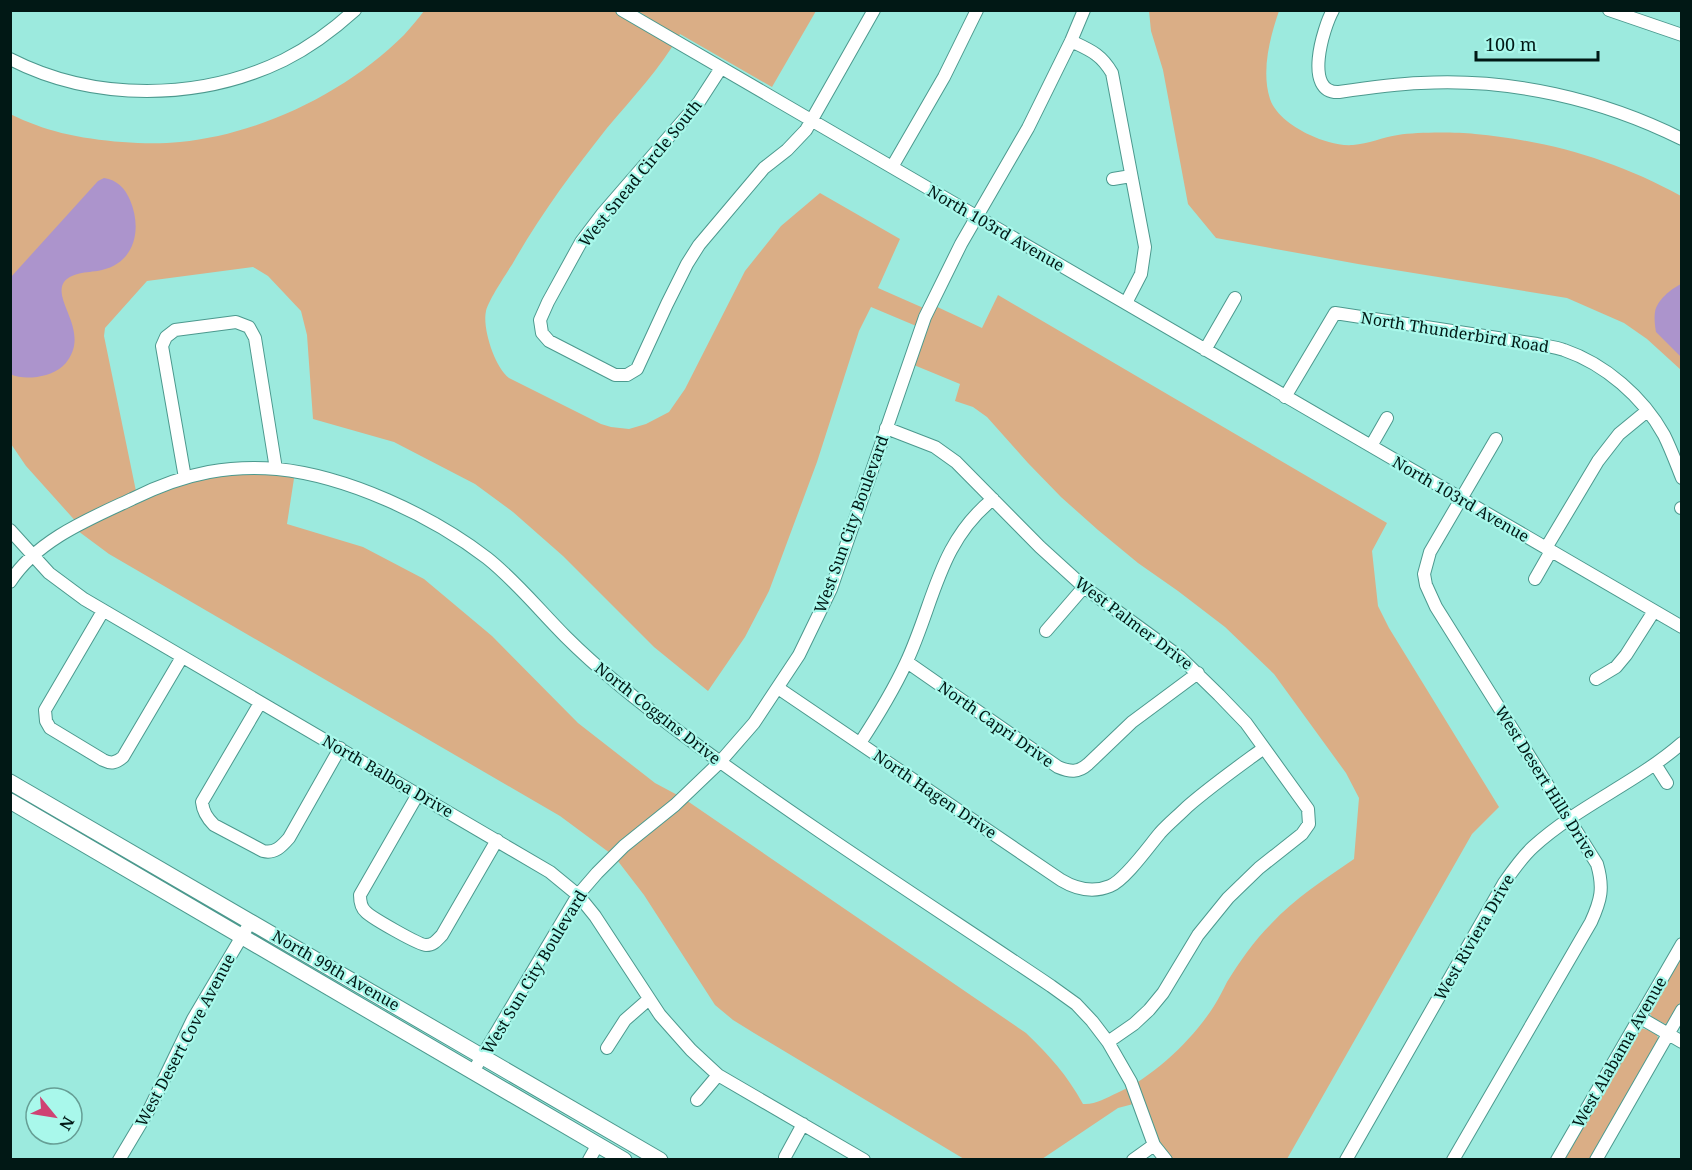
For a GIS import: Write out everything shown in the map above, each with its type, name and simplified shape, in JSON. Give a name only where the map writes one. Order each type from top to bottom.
[{"type":"main road","name":"North 99th Avenue","points":[[10,782],[660,1160]]},
{"type":"main road","name":"North 99th Avenue","points":[[10,801],[624,1160]]},
{"type":"main road","points":[[334,990],[343,974]]},
{"type":"main road","points":[[536,1107],[545,1092]]},
{"type":"street","points":[[10,59],[32,69],[80,84],[118,90],[149,91],[192,88],[222,82],[284,60],[318,40],[356,10]]},
{"type":"street","name":"North 103rd Avenue","points":[[622,10],[1682,627]]},
{"type":"street","points":[[812,121],[874,10]]},
{"type":"street","points":[[892,167],[944,77],[977,10]]},
{"type":"street","name":"West Sun City Boulevard","points":[[474,1071],[578,895],[624,846],[675,805],[720,762],[754,723],[799,656],[831,589],[925,317],[948,268],[1028,128],[1084,10]]},
{"type":"street","points":[[1333,10],[1326,28],[1318,77],[1323,87],[1334,93],[1423,83],[1467,83],[1514,87],[1606,108],[1682,139]]},
{"type":"street","points":[[1609,10],[1682,35]]},
{"type":"street","points":[[1071,41],[1096,53],[1105,61],[1112,73],[1145,247],[1141,274],[1126,303]]},
{"type":"street","name":"West Snead Circle South","points":[[721,68],[699,102],[581,242],[540,320],[542,333],[549,342],[615,375],[627,375],[637,369],[687,264],[699,245],[764,168],[796,141],[812,121]]},
{"type":"street","points":[[1113,178],[1131,176]]},
{"type":"street","points":[[1205,350],[1235,298]]},
{"type":"street","name":"North Thunderbird Road","points":[[1285,397],[1335,313],[1537,344],[1565,350],[1593,364],[1611,375],[1628,390],[1663,434],[1682,478]]},
{"type":"street","points":[[185,478],[162,346],[166,337],[175,330],[236,322],[249,327],[255,338],[276,469]]},
{"type":"street","points":[[1535,579],[1598,461],[1619,434],[1647,411]]},
{"type":"street","points":[[1371,446],[1387,418]]},
{"type":"street","name":"West Palmer Drive","points":[[886,428],[935,447],[956,462],[1040,547],[1084,587],[1180,657],[1198,673],[1246,723],[1308,809],[1309,824],[1302,834],[1258,868],[1228,898],[1198,935],[1163,993],[1149,1010],[1134,1024],[1108,1042]]},
{"type":"street","name":"West Desert Hills Drive","points":[[1453,1160],[1598,907],[1602,884],[1597,864],[1570,818],[1436,607],[1426,585],[1426,563],[1430,552],[1496,439]]},
{"type":"street","name":"North Coggins Drive","points":[[10,582],[32,555],[61,535],[122,503],[162,486],[206,472],[276,469],[318,476],[377,495],[464,542],[486,558],[621,688],[720,762],[1076,1004],[1108,1042],[1131,1082],[1154,1145],[1166,1160]]},
{"type":"street","points":[[860,742],[889,697],[907,662],[939,574],[952,546],[979,510],[993,499]]},
{"type":"street","name":"North Balboa Drive","points":[[10,530],[32,555],[65,586],[103,611],[550,872],[578,895],[595,916],[671,1029],[718,1075],[864,1160]]},
{"type":"street","points":[[1046,631],[1084,587]]},
{"type":"street","points":[[103,611],[45,710],[45,721],[50,728],[81,747],[109,763],[119,760],[128,750],[182,657]]},
{"type":"street","points":[[1596,679],[1616,667],[1654,611]]},
{"type":"street","name":"North Capri Drive","points":[[907,662],[1066,771],[1082,770],[1145,711],[1198,673]]},
{"type":"street","name":"North Hagen Drive","points":[[778,688],[1070,885],[1096,890]]},
{"type":"street","points":[[260,703],[202,802],[208,819],[238,839],[269,853],[282,846],[289,838],[340,748]]},
{"type":"street","name":"West Riviera Drive","points":[[1346,1160],[1516,865],[1532,848],[1570,818],[1655,764],[1682,743]]},
{"type":"street","points":[[1099,903],[1096,890],[1116,883],[1162,831],[1187,807],[1264,748]]},
{"type":"street","points":[[1655,764],[1667,783]]},
{"type":"street","points":[[418,794],[360,895],[360,903],[366,912],[420,944],[435,943],[442,935],[497,840]]},
{"type":"street","name":"West Desert Cove Avenue","points":[[119,1160],[153,1101],[193,1019],[251,921]]},
{"type":"street","name":"West Alabama Avenue","points":[[1557,1160],[1682,944]]},
{"type":"street","points":[[607,1048],[625,1020],[650,999]]},
{"type":"street","name":"West Alabama Avenue","points":[[1596,1160],[1682,1010]]},
{"type":"street","points":[[1639,1017],[1682,1042]]},
{"type":"street","points":[[697,1100],[718,1075]]},
{"type":"street","points":[[785,1157],[803,1124]]},
{"type":"street","points":[[589,1160],[598,1144]]},
{"type":"street","points":[[1133,1160],[1154,1145]]},
{"type":"shaded area","points":[[424,11],[816,11],[772,87],[680,34],[655,71],[607,128],[557,194],[490,301],[485,318],[488,337],[499,366],[509,378],[611,427],[629,429],[646,424],[669,412],[685,389],[745,271],[781,226],[820,193],[900,239],[878,288],[928,310],[931,304],[982,328],[998,295],[1387,523],[1372,551],[1378,606],[1389,628],[1499,807],[1472,834],[1287,1159],[1166,1159],[1137,1103],[1118,1108],[1042,1159],[964,1159],[754,1033],[715,1005],[644,895],[614,856],[560,816],[109,554],[74,528],[79,525],[26,466],[11,444],[10,114],[51,130],[107,141],[180,142],[241,130],[301,107],[356,75],[404,35]],"holes":[[[253,267],[268,276],[301,311],[307,335],[313,419],[394,442],[475,484],[513,512],[563,556],[654,647],[708,691],[745,637],[769,591],[817,462],[859,331],[871,307],[921,328],[909,363],[960,384],[955,401],[973,407],[987,417],[1061,497],[1138,563],[1225,627],[1274,674],[1346,773],[1359,798],[1354,859],[1300,897],[1265,931],[1237,966],[1205,1019],[1172,1056],[1131,1086],[1100,1101],[1083,1104],[1058,1066],[1026,1033],[683,798],[655,783],[578,723],[492,636],[424,579],[363,547],[287,524],[295,472],[206,472],[137,496],[104,336],[105,328],[147,281]]]},
{"type":"shaded area","points":[[1149,11],[1279,11],[1270,43],[1267,66],[1267,88],[1270,99],[1277,111],[1292,125],[1320,139],[1336,144],[1353,145],[1416,133],[1457,133],[1503,137],[1556,147],[1607,162],[1681,196],[1681,370],[1647,339],[1624,323],[1567,298],[1216,238],[1188,204],[1163,70],[1151,31]]},
{"type":"shaded area","points":[[104,178],[123,188],[134,211],[135,232],[129,252],[113,266],[77,274],[64,282],[63,298],[75,338],[73,349],[65,364],[55,372],[37,377],[10,374],[11,277],[98,181]]},
{"type":"shaded area","points":[[1681,284],[1681,357],[1656,332],[1655,312],[1661,299]]},
{"type":"shaded area","points":[[1681,952],[1680,1003],[1672,1020],[1665,1024],[1652,1017],[1649,1012]]},
{"type":"shaded area","points":[[1640,1028],[1657,1035],[1659,1042],[1591,1159],[1562,1160]]}]
